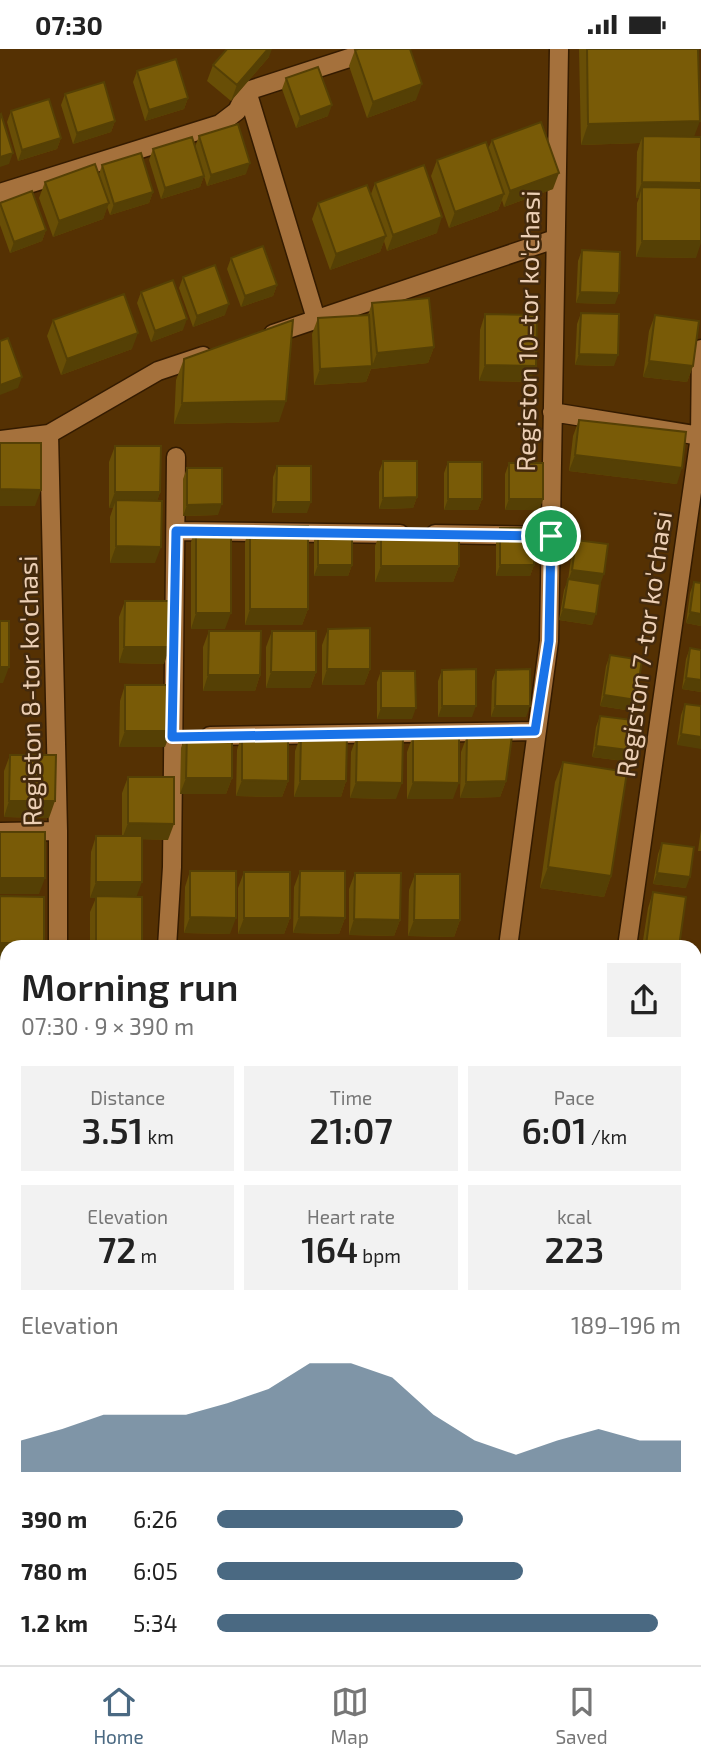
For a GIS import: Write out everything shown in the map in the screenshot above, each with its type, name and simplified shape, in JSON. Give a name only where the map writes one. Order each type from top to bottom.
[{"type":"street","points":[[0,193],[220,124],[237,111],[247,91],[377,49]]},
{"type":"street","name":"Registon 10-tor ko'chasi","points":[[509,940],[549,641],[559,49]]},
{"type":"street","points":[[247,91],[316,319]]},
{"type":"street","points":[[250,341],[555,239]]},
{"type":"street","name":"Registon 7-tor ko'chasi","points":[[627,940],[700,436],[701,349]]},
{"type":"street","points":[[0,440],[50,434],[158,371],[224,350]]},
{"type":"street","points":[[552,412],[700,436]]},
{"type":"street","name":"Registon 8-tor ko'chasi","points":[[50,434],[58,940]]},
{"type":"street","points":[[167,940],[172,867],[176,457]]},
{"type":"street","points":[[176,531],[551,536]]},
{"type":"street","points":[[172,737],[535,731]]},
{"type":"street","points":[[0,832],[58,831]]},
{"type":"building","points":[[227,49],[268,49],[237,85],[213,65]]},
{"type":"building","points":[[410,49],[422,84],[373,102],[355,50]]},
{"type":"building","points":[[587,49],[698,49],[700,121],[588,124]]},
{"type":"building","points":[[176,59],[188,98],[149,110],[137,71]]},
{"type":"building","points":[[318,67],[332,105],[300,117],[286,78]]},
{"type":"building","points":[[104,82],[115,121],[77,133],[65,94]]},
{"type":"building","points":[[49,99],[61,138],[22,150],[11,111]]},
{"type":"building","points":[[0,115],[13,153],[0,157]]},
{"type":"building","points":[[541,122],[559,173],[510,191],[492,140]]},
{"type":"building","points":[[238,124],[250,163],[211,175],[199,136]]},
{"type":"building","points":[[643,136],[701,137],[701,183],[642,182]]},
{"type":"building","points":[[192,137],[204,176],[165,188],[153,149]]},
{"type":"building","points":[[486,142],[504,194],[455,212],[437,160]]},
{"type":"building","points":[[141,153],[153,192],[114,204],[102,165]]},
{"type":"building","points":[[95,164],[109,203],[59,221],[45,182]]},
{"type":"building","points":[[424,165],[442,217],[393,235],[375,183]]},
{"type":"building","points":[[367,185],[386,236],[336,254],[318,203]]},
{"type":"building","points":[[642,187],[701,188],[701,241],[642,241]]},
{"type":"building","points":[[32,191],[46,230],[14,242],[0,203]]},
{"type":"building","points":[[263,246],[277,285],[245,296],[231,258]]},
{"type":"building","points":[[582,250],[620,252],[619,293],[580,292]]},
{"type":"building","points":[[215,265],[229,304],[197,316],[183,277]]},
{"type":"building","points":[[173,280],[187,319],[155,331],[141,292]]},
{"type":"building","points":[[124,294],[138,333],[67,359],[53,320]]},
{"type":"building","points":[[429,298],[434,347],[377,353],[372,303]]},
{"type":"building","points":[[581,313],[619,314],[618,355],[579,354]]},
{"type":"building","points":[[485,314],[537,315],[536,366],[485,365]]},
{"type":"building","points":[[369,315],[372,366],[320,369],[318,318]]},
{"type":"building","points":[[655,315],[699,321],[693,366],[649,361]]},
{"type":"building","points":[[293,320],[286,401],[182,403],[184,359]]},
{"type":"building","points":[[8,338],[22,377],[0,385],[0,341]]},
{"type":"building","points":[[579,420],[686,432],[682,468],[575,455]]},
{"type":"building","points":[[0,443],[41,443],[41,490],[0,489]]},
{"type":"building","points":[[115,446],[161,446],[160,492],[115,492]]},
{"type":"building","points":[[383,461],[417,461],[417,497],[383,498]]},
{"type":"building","points":[[448,462],[482,462],[482,499],[448,499]]},
{"type":"building","points":[[509,463],[543,463],[543,499],[509,499]]},
{"type":"building","points":[[277,466],[311,466],[311,502],[276,502]]},
{"type":"building","points":[[187,468],[222,468],[222,504],[187,505]]},
{"type":"building","points":[[116,500],[162,501],[161,547],[116,546]]},
{"type":"building","points":[[196,526],[231,526],[231,613],[196,613]]},
{"type":"building","points":[[250,526],[308,526],[308,609],[250,609]]},
{"type":"building","points":[[500,528],[535,528],[534,565],[500,565]]},
{"type":"building","points":[[318,529],[352,529],[352,565],[318,565]]},
{"type":"building","points":[[381,530],[459,530],[459,566],[381,566]]},
{"type":"building","points":[[576,540],[608,544],[604,574],[572,570]]},
{"type":"building","points":[[568,579],[600,584],[596,614],[563,609]]},
{"type":"building","points":[[694,582],[701,583],[701,614],[690,612]]},
{"type":"building","points":[[125,601],[171,601],[170,647],[124,647]]},
{"type":"building","points":[[0,621],[9,621],[9,667],[0,667]]},
{"type":"building","points":[[370,628],[370,669],[327,669],[328,629]]},
{"type":"building","points":[[209,631],[261,631],[260,675],[208,675]]},
{"type":"building","points":[[272,631],[316,631],[316,672],[271,672]]},
{"type":"building","points":[[690,648],[701,650],[701,680],[686,678]]},
{"type":"building","points":[[610,655],[642,660],[636,700],[604,695]]},
{"type":"building","points":[[476,669],[476,706],[442,706],[442,670]]},
{"type":"building","points":[[530,669],[530,706],[495,706],[496,670]]},
{"type":"building","points":[[381,671],[415,671],[416,708],[381,708]]},
{"type":"building","points":[[125,685],[171,685],[171,731],[125,731]]},
{"type":"building","points":[[685,704],[701,706],[701,737],[681,734]]},
{"type":"building","points":[[600,716],[633,720],[628,750],[596,746]]},
{"type":"building","points":[[187,732],[232,732],[232,778],[186,778]]},
{"type":"building","points":[[242,734],[288,734],[288,781],[242,780]]},
{"type":"building","points":[[301,735],[347,735],[346,781],[300,781]]},
{"type":"building","points":[[357,736],[403,736],[402,783],[356,782]]},
{"type":"building","points":[[413,736],[459,737],[459,783],[413,782]]},
{"type":"building","points":[[467,736],[512,736],[506,781],[466,782]]},
{"type":"building","points":[[10,755],[56,755],[55,801],[9,801]]},
{"type":"building","points":[[563,762],[627,772],[611,876],[548,867]]},
{"type":"building","points":[[128,777],[174,777],[174,824],[128,823]]},
{"type":"building","points":[[0,832],[45,832],[45,878],[0,878]]},
{"type":"building","points":[[96,836],[142,836],[142,882],[96,882]]},
{"type":"building","points":[[662,843],[694,847],[690,877],[657,873]]},
{"type":"building","points":[[190,871],[236,871],[236,918],[190,917]]},
{"type":"building","points":[[300,871],[345,871],[345,918],[299,917]]},
{"type":"building","points":[[244,872],[290,872],[290,918],[244,918]]},
{"type":"building","points":[[355,873],[401,873],[400,920],[354,919]]},
{"type":"building","points":[[415,874],[460,874],[460,920],[414,920]]},
{"type":"building","points":[[653,892],[686,897],[680,940],[647,940]]},
{"type":"building","points":[[0,896],[44,897],[44,940],[0,940]]},
{"type":"building","points":[[96,896],[142,897],[142,940],[96,940]]},
{"type":"route","points":[[176,531],[551,536],[549,641],[535,731],[172,737],[176,531]]}]
